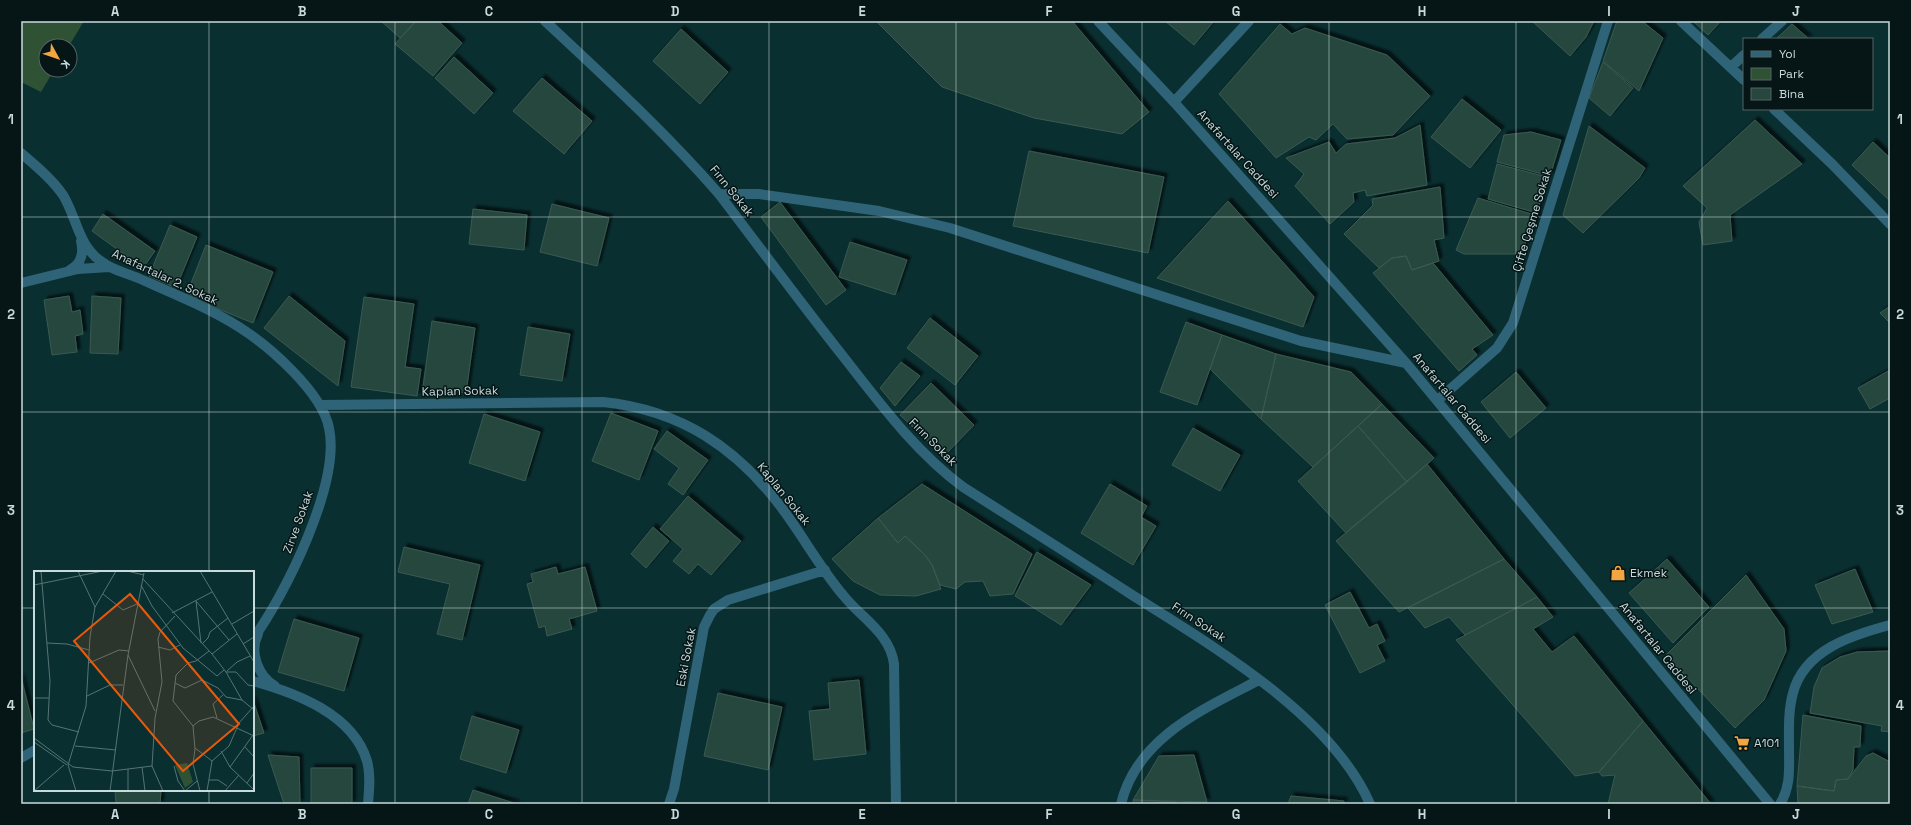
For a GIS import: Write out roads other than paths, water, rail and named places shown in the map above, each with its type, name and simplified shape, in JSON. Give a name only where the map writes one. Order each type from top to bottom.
[{"type":"street","name":"Fırın Sokak","points":[[545,21],[666,136],[719,194],[879,402],[906,435],[938,468],[963,487],[1219,650],[1260,680],[1302,715],[1328,741],[1355,775],[1370,804]]},
{"type":"street","name":"Anafartalar Caddesi","points":[[1098,21],[1174,102],[1438,400],[1770,804]]},
{"type":"street","points":[[1174,102],[1249,21]]},
{"type":"street","name":"Çifte Çeşme Sokak","points":[[1438,400],[1497,348],[1513,323],[1608,21]]},
{"type":"street","points":[[1681,21],[1743,79]]},
{"type":"street","points":[[1763,38],[1782,21]]},
{"type":"street","points":[[1731,67],[1743,57]]},
{"type":"street","points":[[1775,110],[1832,164],[1890,224]]},
{"type":"street","name":"Anafartalar 2. Sokak","points":[[21,153],[53,182],[70,208],[80,235],[89,251],[109,267],[197,304],[239,327],[269,348],[289,368],[320,405]]},
{"type":"street","points":[[719,194],[759,194],[879,211],[950,228],[1301,341],[1406,363]]},
{"type":"street","points":[[67,272],[77,264],[82,255],[80,235]]},
{"type":"street","points":[[21,283],[88,268],[109,267]]},
{"type":"street","name":"Kaplan Sokak","points":[[320,405],[603,402],[630,404],[679,420],[706,436],[731,454],[765,486],[842,595],[882,634],[892,654],[896,804]]},
{"type":"street","name":"Zirve Sokak","points":[[254,638],[262,627],[296,565],[306,543],[321,498],[330,454],[330,436],[329,427],[320,405]]},
{"type":"street","name":"Eski Sokak","points":[[669,804],[674,789],[704,627],[710,615],[720,604],[738,595],[825,570]]},
{"type":"street","points":[[1780,804],[1788,787],[1789,720],[1793,693],[1800,676],[1814,659],[1833,646],[1851,637],[1890,625]]},
{"type":"street","points":[[262,627],[255,645],[256,662],[261,674],[268,682],[285,692]]},
{"type":"street","points":[[1121,804],[1127,784],[1137,765],[1159,740],[1178,725],[1208,706],[1260,680]]},
{"type":"street","points":[[254,681],[285,692],[316,706],[334,717],[349,730],[360,745],[367,762],[369,780],[368,804]]},
{"type":"street","points":[[21,758],[34,751]]},
{"type":"place","name":"Ekmek","points":[[1618,573]]},
{"type":"place","name":"A101","points":[[1742,743]]}]
